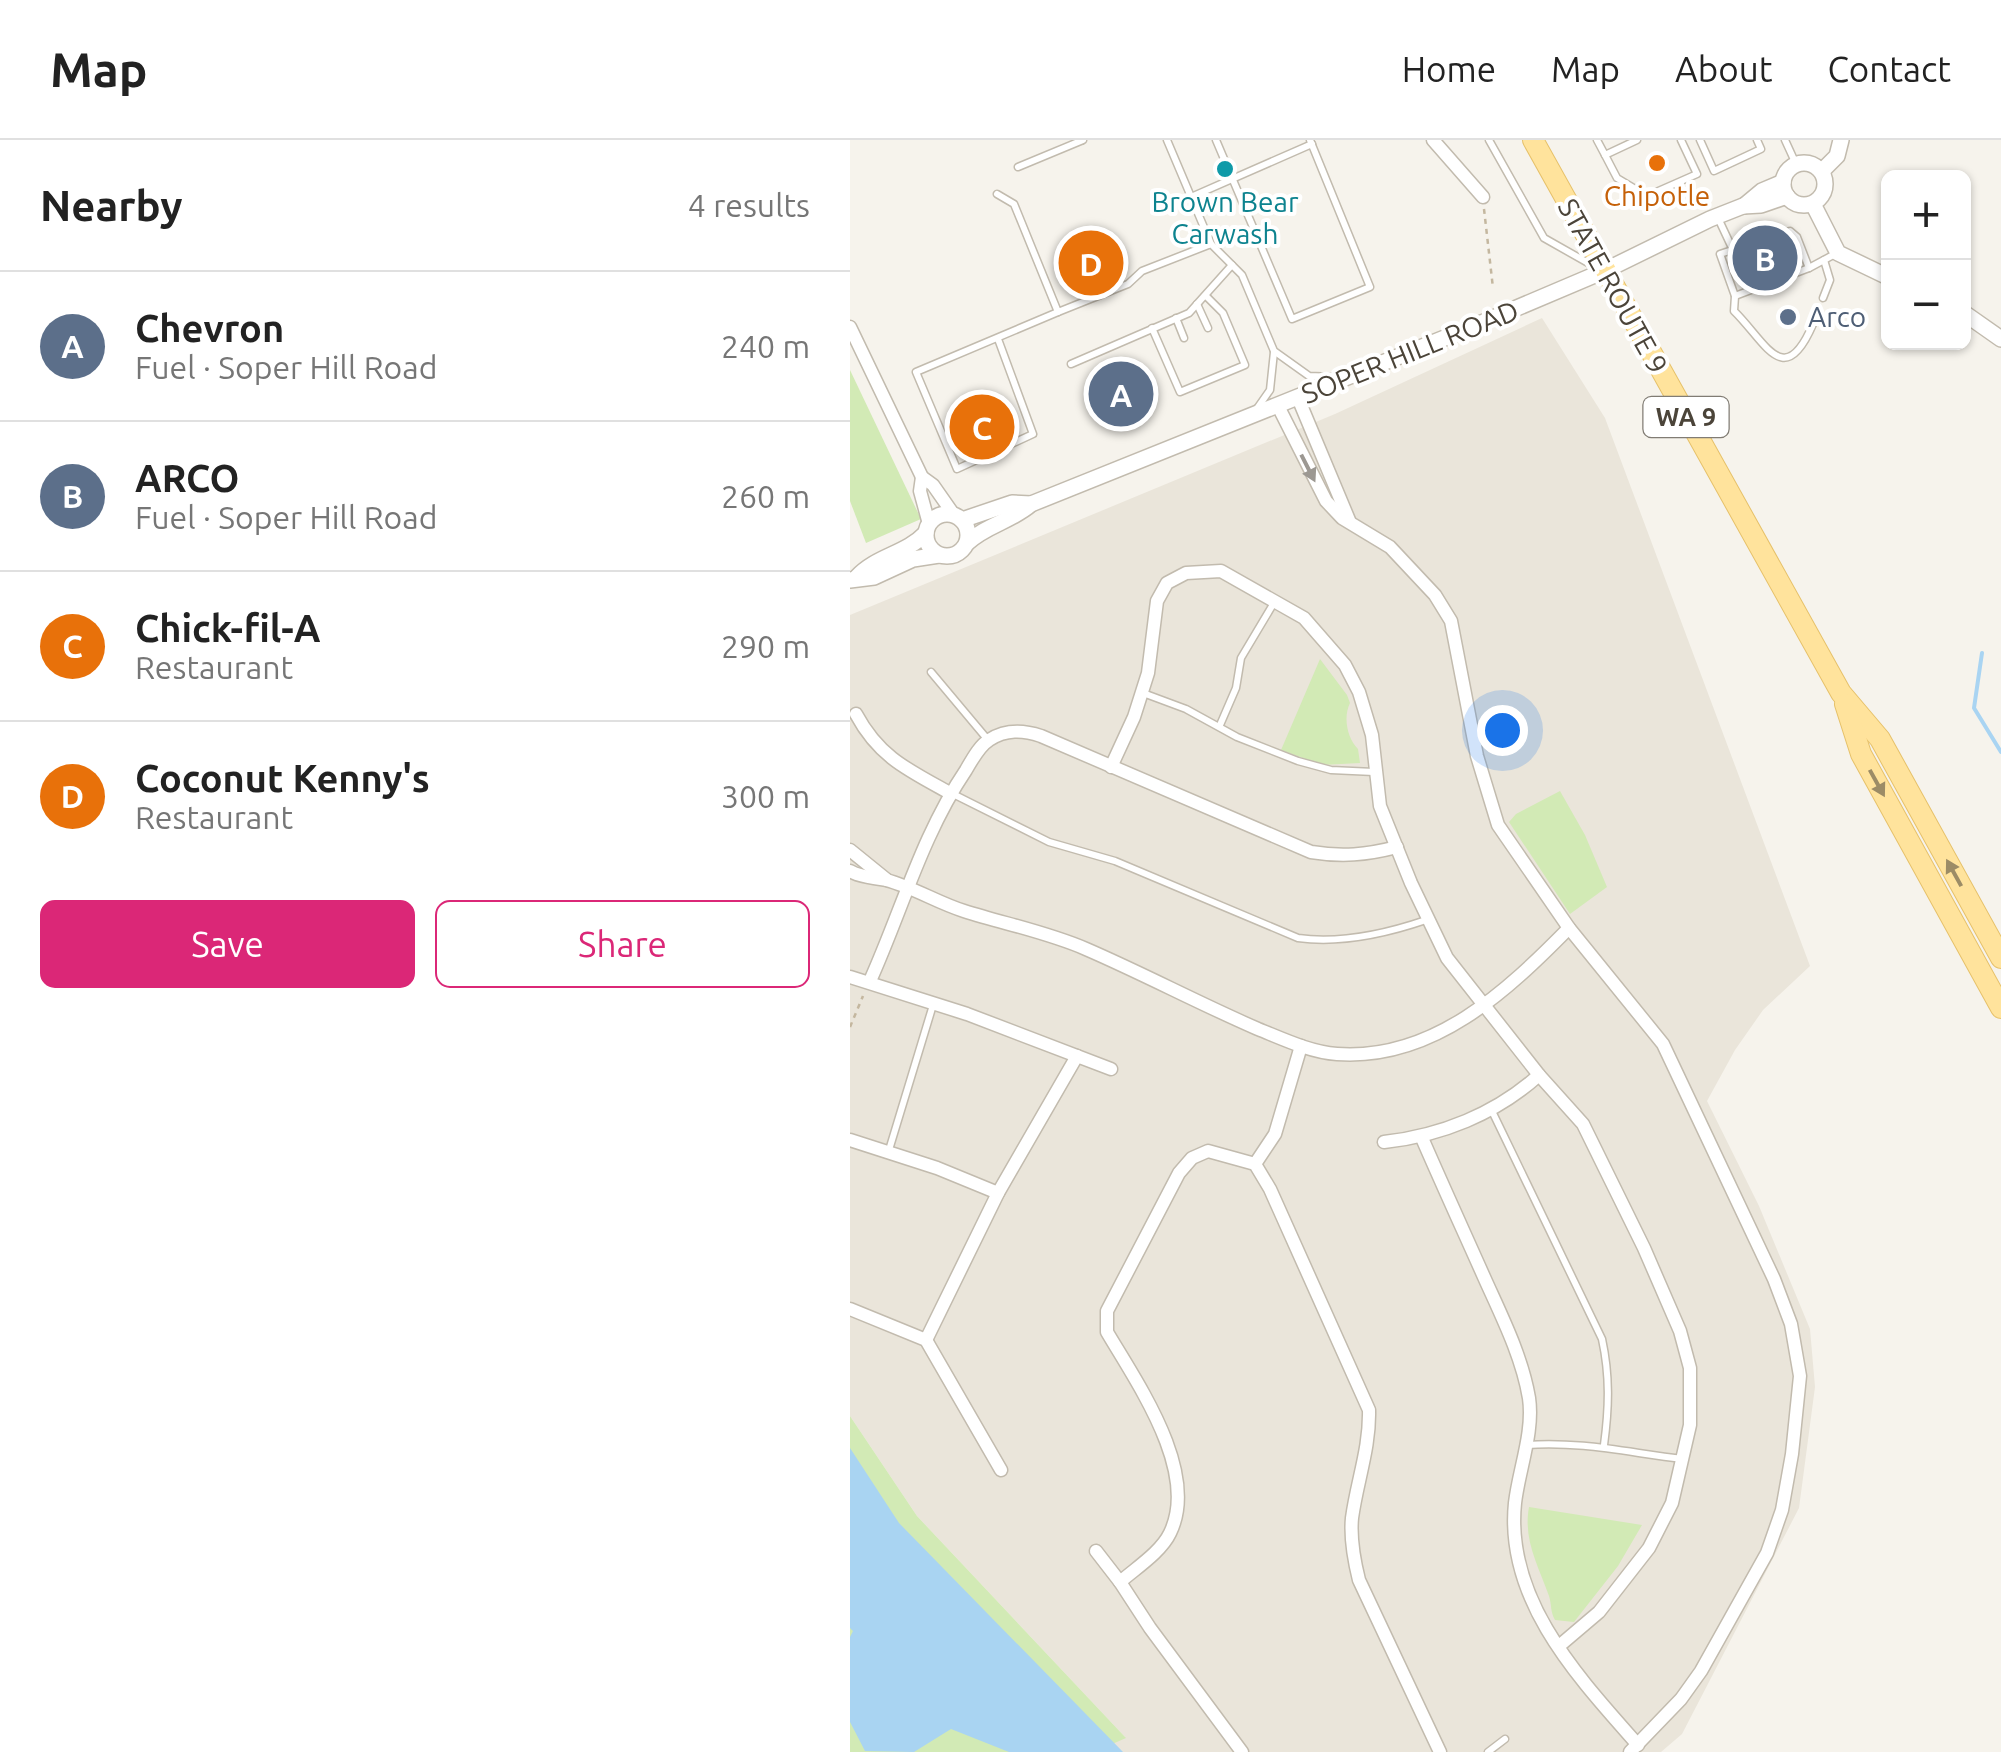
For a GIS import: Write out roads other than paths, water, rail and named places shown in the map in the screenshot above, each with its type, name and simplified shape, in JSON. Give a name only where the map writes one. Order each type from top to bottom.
[{"type":"main road","name":"STATE ROUTE 9","points":[[1533,140],[1841,693],[1880,740],[2001,958]]},
{"type":"main road","name":"STATE ROUTE 9","points":[[1841,693],[1861,754],[2001,1008]]},
{"type":"street","points":[[1432,140],[1483,198]]},
{"type":"street","points":[[1822,172],[1836,156],[1841,140]]},
{"type":"street","points":[[1810,163],[1822,172],[1826,186],[1813,204],[1800,205],[1785,189],[1786,173],[1796,164],[1810,163]]},
{"type":"street","name":"SOPER HILL ROAD","points":[[1031,504],[1604,272],[1743,206],[1762,191],[1785,189]]},
{"type":"street","points":[[1813,204],[1831,256],[1881,274]]},
{"type":"street","points":[[1971,318],[2001,338]]},
{"type":"street","points":[[850,326],[922,477],[934,485],[968,529],[967,542]]},
{"type":"street","points":[[1298,398],[1350,520]]},
{"type":"street","points":[[1278,406],[1326,502],[1342,518],[1404,560],[1435,595],[1451,621],[1477,756],[1498,825],[1569,928],[1664,1044],[1774,1279],[1791,1324],[1800,1376],[1786,1491],[1767,1553],[1701,1671],[1681,1699],[1634,1749],[1541,1622],[1513,1545],[1515,1501],[1530,1400],[1518,1360],[1422,1138]]},
{"type":"street","points":[[922,477],[920,491],[928,545],[938,555]]},
{"type":"street","points":[[854,579],[868,565],[917,542],[940,515],[958,518],[1012,504],[1031,504]]},
{"type":"street","points":[[854,579],[874,577],[913,559],[959,553],[980,532],[1016,517],[1031,504]]},
{"type":"street","points":[[1110,766],[1148,673],[1157,602],[1167,583],[1186,574],[1221,571],[1304,618],[1345,665],[1359,692],[1372,735],[1380,806],[1447,958],[1538,1075],[1583,1124],[1680,1330],[1690,1368],[1691,1396],[1684,1459],[1672,1503],[1649,1548],[1599,1612],[1559,1646]]},
{"type":"street","points":[[856,714],[870,740],[887,756],[950,793]]},
{"type":"street","points":[[870,981],[918,858],[950,793],[988,740],[1006,732],[1025,731],[1311,852],[1342,857],[1397,847]]},
{"type":"street","points":[[850,850],[886,880]]},
{"type":"street","points":[[850,871],[1086,949],[1205,1007],[1300,1046],[1336,1054],[1378,1052],[1419,1042],[1455,1024],[1524,973],[1569,928]]},
{"type":"street","points":[[850,977],[1112,1069]]},
{"type":"street","points":[[1255,1164],[1275,1134],[1300,1046]]},
{"type":"street","points":[[926,1340],[998,1193],[1077,1056]]},
{"type":"street","points":[[1384,1142],[1422,1138],[1491,1109],[1538,1075]]},
{"type":"street","points":[[850,1140],[998,1193]]},
{"type":"street","points":[[1120,1582],[1169,1537],[1176,1518],[1179,1484],[1168,1445],[1107,1332],[1108,1310],[1180,1173],[1192,1158],[1208,1151],[1255,1164],[1270,1189],[1369,1410],[1370,1436],[1352,1519],[1359,1580],[1440,1752]]},
{"type":"street","points":[[850,1310],[926,1340],[1001,1470]]},
{"type":"street","points":[[1096,1551],[1242,1752]]},
{"type":"lane","points":[[1018,167],[1083,140]]},
{"type":"lane","points":[[1168,140],[1211,244],[1242,276],[1274,351],[1270,390],[1251,416]]},
{"type":"lane","points":[[1191,197],[1232,179],[1311,142],[1370,287],[1292,319],[1232,179],[1216,140]]},
{"type":"lane","points":[[1489,140],[1544,238],[1604,272]]},
{"type":"lane","points":[[1597,140],[1617,178],[1647,196],[1698,174],[1682,140]]},
{"type":"lane","points":[[1605,156],[1637,140]]},
{"type":"lane","points":[[1700,140],[1714,172],[1761,149],[1757,140]]},
{"type":"lane","points":[[1785,140],[1796,164]]},
{"type":"lane","points":[[997,194],[1014,204],[1058,312]]},
{"type":"lane","points":[[1718,216],[1732,250]]},
{"type":"lane","points":[[1810,268],[1797,236],[1790,231],[1720,254],[1735,296],[1734,311],[1768,352],[1779,357],[1793,356],[1802,349],[1813,324]]},
{"type":"lane","points":[[1768,237],[1784,278]]},
{"type":"lane","points":[[998,340],[1033,434],[957,469],[916,372],[1128,284],[1142,271],[1211,244]]},
{"type":"lane","points":[[1748,244],[1764,286]]},
{"type":"lane","points":[[1735,296],[1831,256]]},
{"type":"lane","points":[[1824,298],[1831,256]]},
{"type":"lane","points":[[1071,364],[1176,318],[1198,304],[1232,265]]},
{"type":"lane","points":[[1152,328],[1180,392],[1224,368],[1245,365],[1223,314],[1206,296]]},
{"type":"lane","points":[[1198,304],[1208,328]]},
{"type":"lane","points":[[1176,318],[1184,338]]},
{"type":"lane","points":[[1274,351],[1309,376],[1347,378]]},
{"type":"lane","points":[[1220,726],[1236,688],[1241,658],[1276,600]]},
{"type":"lane","points":[[932,672],[988,740]]},
{"type":"lane","points":[[1142,692],[1298,762],[1331,770],[1374,772]]},
{"type":"lane","points":[[950,793],[1050,842],[1115,861],[1298,938],[1321,941],[1370,936],[1428,919]]},
{"type":"lane","points":[[889,1152],[934,1004]]},
{"type":"lane","points":[[1491,1109],[1602,1339],[1610,1400],[1604,1446]]},
{"type":"lane","points":[[1526,1445],[1604,1446],[1626,1453],[1684,1459]]},
{"type":"lane","points":[[1488,1752],[1505,1739]]},
{"type":"water","points":[[850,1448],[899,1523],[1123,1752],[1009,1752],[951,1729],[914,1752],[865,1751],[850,1722]]},
{"type":"waterway","points":[[1982,653],[1974,708],[2001,752]]},
{"type":"place","name":"Chipotle","points":[[1657,163]]},
{"type":"place","name":"Brown Bear Carwash","points":[[1225,169]]},
{"type":"place","name":"ARCO","points":[[1765,258]]},
{"type":"place","name":"Coconut Kenny's","points":[[1091,263]]},
{"type":"place","name":"Arco","points":[[1788,317]]},
{"type":"place","name":"Chevron","points":[[1121,394]]},
{"type":"place","name":"Chick-fil-A","points":[[982,427]]}]
